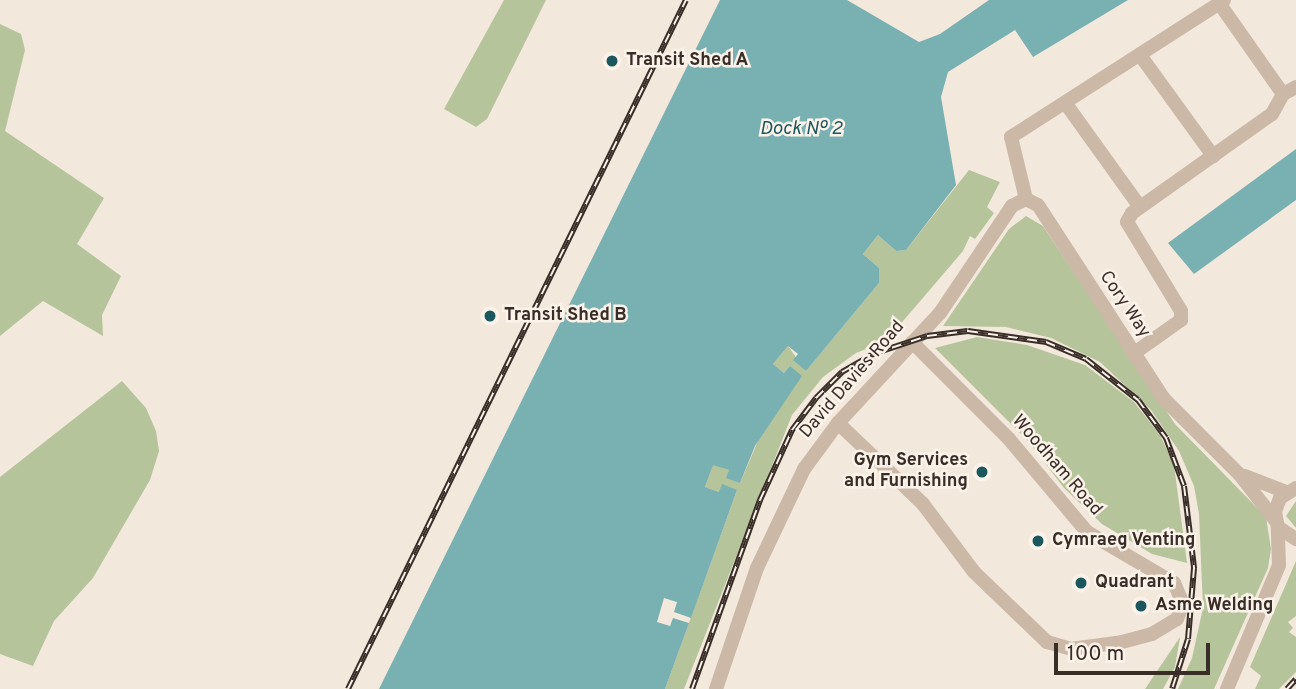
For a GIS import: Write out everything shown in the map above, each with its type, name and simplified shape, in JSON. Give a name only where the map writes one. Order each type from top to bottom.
[{"type":"street","points":[[1026,199],[1011,137],[1222,1],[1290,91],[1276,111],[1140,207],[1127,222],[1181,311],[1181,320],[1133,354]]},
{"type":"street","points":[[1140,55],[1213,156]]},
{"type":"street","points":[[1066,104],[1140,207]]},
{"type":"street","name":"David Davies Road","points":[[716,689],[757,568],[789,496],[838,423],[940,313],[1012,206],[1026,199]]},
{"type":"street","name":"Cory Way","points":[[1026,199],[1038,205],[1133,354],[1180,418],[1240,475],[1277,523],[1296,539]]},
{"type":"street","name":"Woodham Road","points":[[838,423],[923,504],[980,579],[1047,642],[1078,649],[1122,642],[1152,634],[1177,619],[1183,604],[1174,583],[1087,532],[1009,439],[912,342]]},
{"type":"street","name":"Cory Way","points":[[1240,475],[1293,489]]},
{"type":"street","points":[[1279,565],[1276,505],[1293,489]]},
{"type":"street","points":[[1227,689],[1279,565],[1296,547]]},
{"type":"green space","points":[[504,0],[546,0],[487,119],[476,127],[444,109]]},
{"type":"green space","points":[[0,24],[21,34],[25,50],[5,131],[104,198],[77,244],[121,276],[102,315],[103,336],[43,301],[0,336]]},
{"type":"green space","points":[[969,170],[1000,182],[987,207],[994,213],[975,239],[970,236],[963,251],[886,341],[856,353],[823,377],[792,415],[684,689],[665,689],[737,490],[719,492],[705,487],[713,464],[729,470],[740,483],[790,366],[784,373],[773,364],[788,346],[806,371],[879,283],[879,268],[863,254],[878,235],[896,251],[906,250]]},
{"type":"green space","points":[[1026,216],[1043,226],[1175,424],[1266,517],[1271,549],[1268,568],[1214,689],[1178,689],[1192,658],[1203,608],[1199,514],[1194,486],[1179,451],[1151,410],[1100,362],[1051,338],[1006,327],[943,326],[1009,229]]},
{"type":"green space","points":[[977,337],[1027,345],[1085,365],[1134,402],[1160,435],[1174,465],[1187,563],[1152,554],[1102,524],[1064,488],[1029,442],[935,348]]},
{"type":"green space","points":[[122,381],[146,408],[156,431],[159,451],[150,480],[93,578],[54,621],[33,666],[0,654],[0,477]]},
{"type":"green space","points":[[1296,501],[1296,528],[1286,516]]},
{"type":"green space","points":[[1296,561],[1296,616],[1288,622],[1293,628],[1289,632],[1296,637],[1296,672],[1279,689],[1255,689],[1261,676],[1250,667]]},
{"type":"green space","points":[[1180,637],[1175,667],[1163,689],[1145,689]]},
{"type":"water","name":"Dock Nº 2","points":[[720,0],[847,0],[919,42],[940,34],[989,0],[1128,0],[1033,57],[1015,30],[948,72],[941,97],[956,185],[906,250],[896,251],[878,235],[863,254],[879,268],[879,283],[806,371],[793,360],[798,354],[788,346],[773,364],[784,373],[790,366],[802,376],[755,446],[740,483],[726,478],[729,470],[713,465],[705,487],[719,492],[722,484],[737,490],[691,618],[674,612],[677,602],[664,598],[657,622],[670,626],[673,618],[689,623],[665,689],[379,689]]},
{"type":"water","points":[[1296,149],[1296,200],[1194,274],[1168,243]]},
{"type":"railway","points":[[348,689],[686,0]]},
{"type":"railway","points":[[692,689],[760,500],[792,430],[816,398],[842,372],[873,354],[927,336],[968,331],[1046,342],[1086,359],[1138,400],[1166,438],[1184,486],[1194,568],[1188,639],[1172,689]]},
{"type":"railway","points":[[1287,689],[1296,679]]},
{"type":"place","name":"Transit Shed A","points":[[612,61]]},
{"type":"place","name":"Transit Shed B","points":[[490,316]]},
{"type":"place","name":"Gym Services and Furnishing","points":[[982,472]]},
{"type":"place","name":"Cymraeg Venting","points":[[1038,541]]},
{"type":"place","name":"Quadrant","points":[[1081,583]]},
{"type":"place","name":"Asme Welding","points":[[1141,606]]}]
